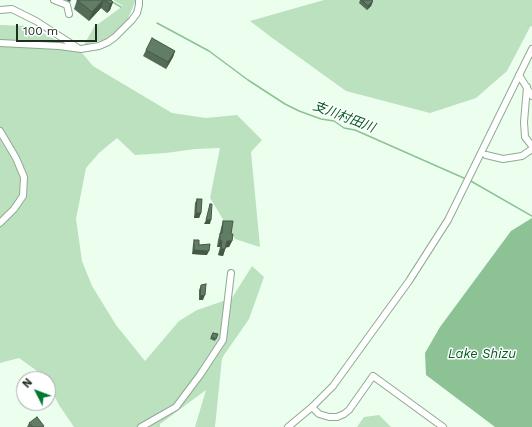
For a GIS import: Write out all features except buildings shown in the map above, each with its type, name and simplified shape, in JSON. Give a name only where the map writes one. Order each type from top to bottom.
[{"type":"street","points":[[54,0],[67,5],[69,14]]},
{"type":"street","points":[[0,43],[52,45],[81,49],[99,46],[115,37],[132,20],[137,13],[139,0]]},
{"type":"street","points":[[0,10],[12,9],[36,21],[81,49]]},
{"type":"street","points":[[288,427],[312,407],[336,381],[408,281],[448,220],[532,49]]},
{"type":"street","points":[[519,75],[532,96]]},
{"type":"street","points":[[527,87],[524,122],[525,137],[532,146]]},
{"type":"street","points":[[0,131],[16,158],[24,178],[22,196],[14,209],[0,222]]},
{"type":"street","points":[[486,155],[503,159],[522,156],[532,149]]},
{"type":"street","points":[[141,427],[176,407],[200,375],[223,340],[231,272]]},
{"type":"street","points":[[312,407],[319,414],[329,417],[337,417],[344,414],[349,410],[373,376],[443,427]]},
{"type":"shaded area","points":[[113,0],[135,0],[127,21],[107,39],[84,45],[94,27],[123,6]]},
{"type":"shaded area","points":[[324,0],[532,0],[532,26],[530,27],[507,71],[476,98],[430,113],[346,91],[250,21]]},
{"type":"shaded area","points":[[0,25],[29,26],[83,54],[93,66],[172,113],[206,118],[237,115],[262,140],[251,152],[260,247],[235,239],[210,198],[220,148],[135,155],[117,138],[99,153],[86,168],[76,219],[82,261],[92,286],[116,325],[145,361],[179,321],[197,310],[232,298],[252,266],[264,277],[249,319],[222,358],[215,427],[195,427],[206,390],[160,424],[160,427],[74,427],[56,399],[56,371],[37,371],[19,358],[0,363]]},
{"type":"shaded area","points":[[379,415],[391,427],[357,427],[364,417]]},
{"type":"water","name":"Lake Shizu","points":[[532,218],[532,427],[495,427],[426,375],[425,353],[440,327],[511,231]]},
{"type":"waterway","name":"支川村田川","points":[[109,0],[121,7]]},
{"type":"waterway","name":"支川村田川","points":[[157,23],[209,51],[248,80],[285,104],[321,119],[334,121],[344,128],[355,130],[466,179]]},
{"type":"waterway","name":"支川村田川","points":[[469,180],[532,216]]}]
